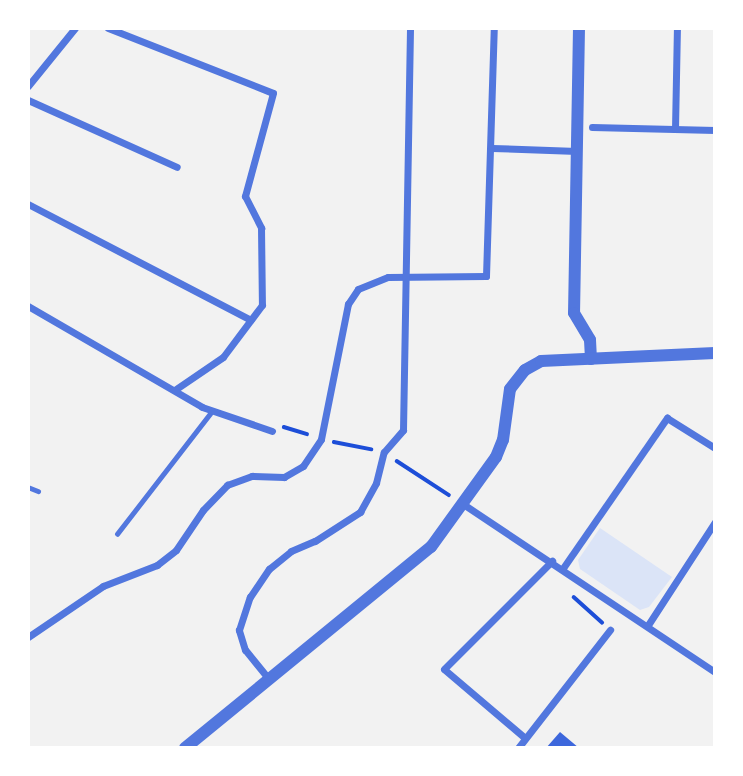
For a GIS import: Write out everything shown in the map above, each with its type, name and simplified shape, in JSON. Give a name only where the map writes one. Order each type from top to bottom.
[{"type":"street","points":[[28,86],[75,28]]},
{"type":"street","points":[[108,28],[273,93],[245,196],[261,228],[262,305],[223,357],[176,389]]},
{"type":"street","points":[[268,678],[245,650],[239,630],[250,597],[269,569],[291,551],[315,541],[360,512],[376,484],[384,452],[403,430],[410,28]]},
{"type":"street","points":[[28,638],[103,586],[157,565],[176,550],[203,510],[227,485],[252,476],[284,477],[303,466],[321,439],[348,303],[373,279],[405,276],[486,276],[494,28]]},
{"type":"street","points":[[579,28],[574,313],[590,340],[591,359]]},
{"type":"street","points":[[675,129],[677,28]]},
{"type":"street","points":[[28,100],[177,167]]},
{"type":"street","points":[[592,127],[715,130]]},
{"type":"street","points":[[492,148],[577,151]]},
{"type":"street","points":[[28,204],[251,320]]},
{"type":"street","points":[[28,306],[212,411],[272,431]]},
{"type":"street","points":[[184,748],[268,678],[398,579],[431,547],[463,504],[503,440],[507,400],[515,380],[533,363],[715,353]]},
{"type":"street","points":[[563,568],[667,418],[715,448]]},
{"type":"street","points":[[463,504],[563,568],[715,672]]},
{"type":"street","points":[[648,625],[715,523]]},
{"type":"street","points":[[525,738],[444,669],[552,561]]},
{"type":"street","points":[[518,748],[610,629]]},
{"type":"lane","points":[[117,534],[212,411]]},
{"type":"lane","points":[[28,487],[38,491]]},
{"type":"path","points":[[272,431],[285,427],[321,439],[384,452],[463,504]]},
{"type":"path","points":[[572,595],[610,629]]},
{"type":"shaded area","points":[[600,528],[672,577],[649,607],[640,610],[580,569],[578,560]]},
{"type":"building","points":[[560,732],[579,748],[546,748]]}]
